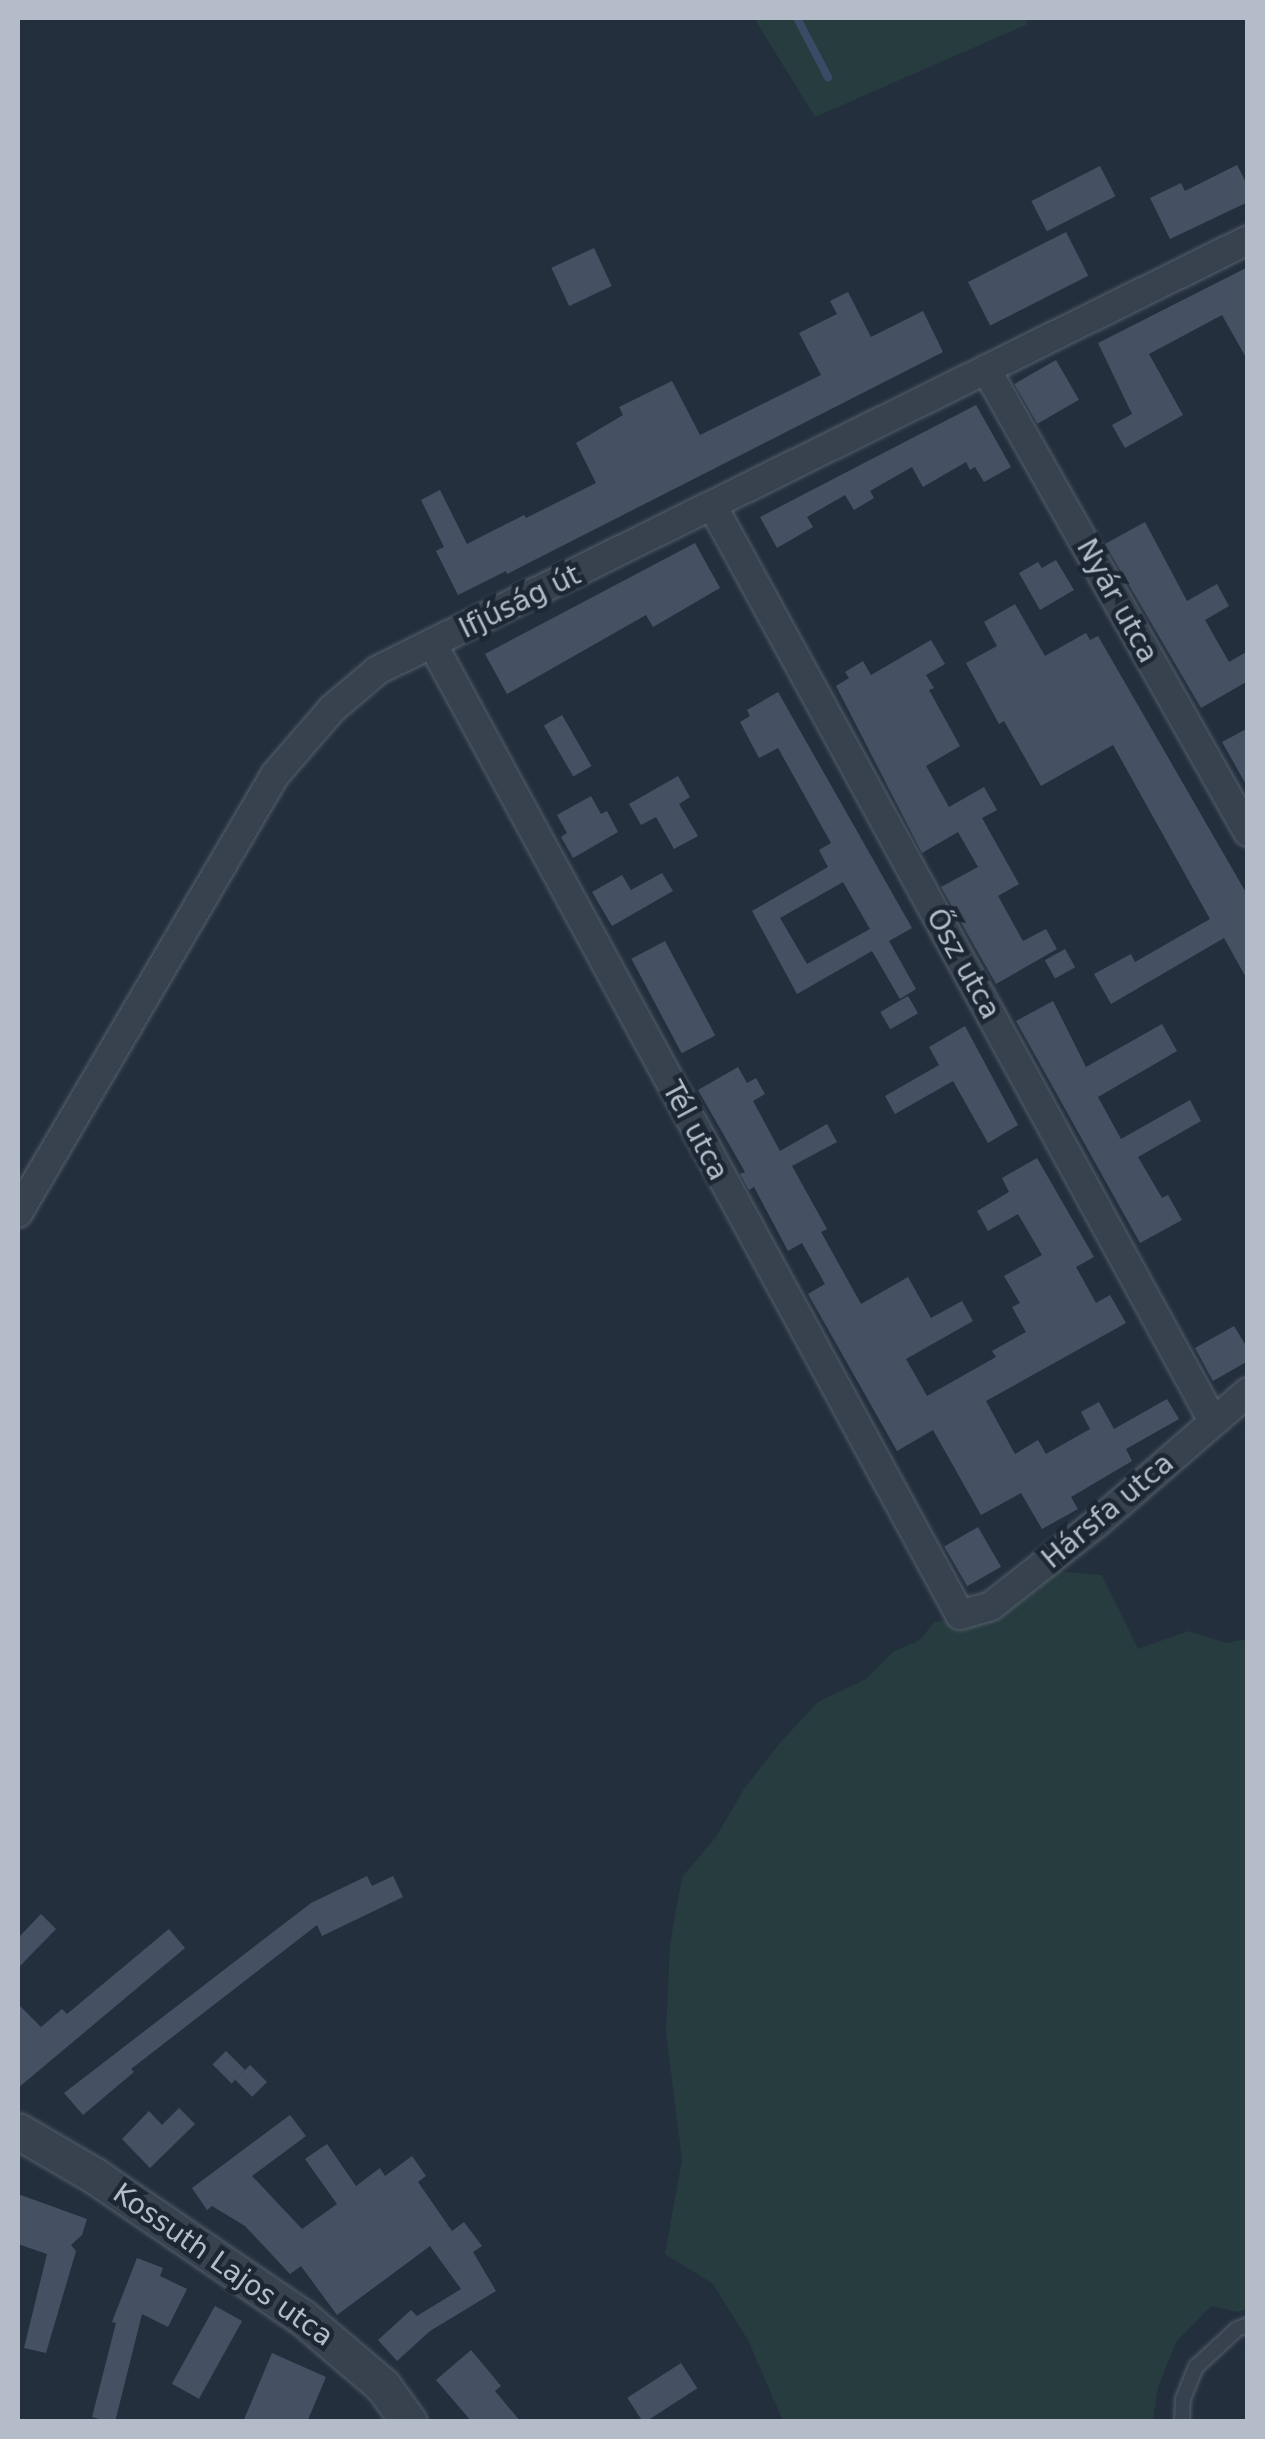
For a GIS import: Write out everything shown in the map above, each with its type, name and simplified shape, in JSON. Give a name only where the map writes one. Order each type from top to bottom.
[{"type":"street","name":"Ifjúság út","points":[[18,1213],[275,775],[332,708],[378,670],[1248,240]]},
{"type":"street","name":"Nyár utca","points":[[986,369],[1248,832]]},
{"type":"street","name":"Ősz utca","points":[[713,507],[1213,1421]]},
{"type":"street","name":"Tél utca","points":[[433,645],[960,1615]]},
{"type":"street","name":"Hársfa utca","points":[[960,1615],[991,1606],[1098,1522],[1248,1392]]},
{"type":"street","name":"Kossuth Lajos utca","points":[[18,2130],[95,2176],[302,2316],[383,2386],[409,2422]]},
{"type":"lane","points":[[1182,2422],[1183,2398],[1196,2368],[1237,2328],[1248,2326]]},
{"type":"green space","points":[[754,18],[1024,18],[1028,24],[815,117]]},
{"type":"green space","points":[[1054,1571],[1102,1575],[1138,1649],[1188,1631],[1226,1643],[1247,1639],[1247,2309],[1238,2312],[1211,2306],[1176,2342],[1158,2387],[1153,2421],[783,2421],[748,2340],[712,2283],[665,2254],[682,2160],[666,2032],[670,1944],[682,1877],[716,1837],[744,1789],[818,1702],[866,1679],[893,1652],[920,1640],[934,1622],[973,1616]]},
{"type":"building","points":[[1237,165],[1248,186],[1248,202],[1170,239],[1150,198],[1181,183],[1185,191]]},
{"type":"building","points":[[1100,166],[1115,196],[1047,231],[1031,201]]},
{"type":"building","points":[[1066,232],[1088,276],[990,326],[968,282]]},
{"type":"building","points":[[594,248],[612,286],[569,306],[551,268]]},
{"type":"building","points":[[1248,267],[1248,361],[1222,315],[1149,354],[1183,415],[1125,448],[1112,425],[1132,414],[1098,343]]},
{"type":"building","points":[[848,292],[871,337],[923,311],[943,352],[507,574],[506,571],[458,595],[436,551],[444,547],[421,500],[440,490],[467,544],[524,515],[526,518],[596,483],[576,443],[623,415],[619,407],[672,381],[700,435],[821,375],[799,333],[837,314],[830,301]]},
{"type":"building","points":[[1056,360],[1079,400],[1037,424],[1014,384]]},
{"type":"building","points":[[976,405],[1011,467],[984,482],[975,467],[970,470],[966,462],[923,487],[912,467],[870,491],[874,498],[854,510],[845,495],[807,517],[813,527],[777,548],[760,517]]},
{"type":"building","points":[[1145,522],[1187,601],[1217,584],[1229,606],[1205,620],[1229,662],[1248,651],[1248,681],[1201,708],[1105,544]]},
{"type":"building","points":[[695,543],[720,588],[653,627],[646,615],[507,694],[485,654]]},
{"type":"building","points":[[1056,560],[1074,590],[1040,610],[1019,573],[1038,562],[1042,568]]},
{"type":"building","points":[[1015,604],[1045,656],[1086,633],[1090,640],[1098,636],[1248,896],[1248,981],[1224,938],[1111,1004],[1094,974],[1131,954],[1135,962],[1210,919],[1113,745],[1041,786],[1004,721],[999,724],[966,663],[997,646],[984,622]]},
{"type":"building","points":[[931,640],[945,664],[926,675],[934,688],[929,690],[960,746],[926,766],[949,807],[984,787],[997,810],[982,818],[1019,884],[998,896],[1023,941],[1046,929],[1057,949],[996,984],[941,887],[978,867],[958,832],[922,853],[836,686],[849,678],[845,672],[863,661],[871,675]]},
{"type":"building","points":[[778,692],[912,928],[889,941],[916,989],[900,999],[872,951],[797,994],[752,911],[828,867],[819,850],[831,843],[778,748],[759,758],[740,722],[750,716],[747,710]],"holes":[[[843,882],[870,929],[807,964],[780,918]]]},
{"type":"building","points":[[562,715],[592,766],[573,777],[544,726]]},
{"type":"building","points":[[1248,728],[1248,788],[1222,742]]},
{"type":"building","points":[[678,776],[690,797],[679,804],[698,836],[674,849],[656,817],[641,825],[629,804]]},
{"type":"building","points":[[591,796],[601,814],[607,811],[618,832],[573,858],[561,837],[567,833],[557,815]]},
{"type":"building","points":[[662,873],[673,891],[612,926],[592,892],[622,875],[631,890]]},
{"type":"building","points":[[665,941],[715,1035],[682,1053],[631,959]]},
{"type":"building","points":[[1065,949],[1075,967],[1055,979],[1045,960]]},
{"type":"building","points":[[908,996],[918,1013],[890,1029],[880,1012]]},
{"type":"building","points":[[1053,1001],[1086,1067],[1162,1024],[1177,1051],[1098,1097],[1121,1139],[1190,1100],[1201,1121],[1138,1157],[1162,1198],[1168,1195],[1182,1220],[1140,1243],[1016,1021]]},
{"type":"building","points":[[965,1026],[1018,1125],[988,1143],[953,1081],[895,1114],[885,1096],[939,1065],[929,1047]]},
{"type":"building","points":[[738,1067],[747,1083],[756,1078],[765,1094],[753,1101],[780,1151],[827,1124],[837,1142],[792,1166],[827,1229],[821,1232],[861,1304],[908,1277],[931,1318],[962,1301],[973,1321],[906,1359],[927,1396],[996,1357],[992,1351],[1026,1332],[1012,1307],[1020,1303],[1004,1276],[1042,1255],[1018,1214],[988,1231],[977,1211],[1009,1192],[1002,1178],[1037,1158],[1094,1257],[1076,1267],[1096,1303],[1110,1295],[1126,1323],[986,1401],[1015,1454],[1038,1440],[1046,1454],[1090,1429],[1081,1412],[1099,1402],[1114,1429],[1167,1399],[1179,1419],[1126,1449],[1132,1461],[1071,1497],[1078,1509],[1042,1529],[1021,1493],[981,1515],[933,1430],[897,1451],[808,1294],[825,1284],[802,1243],[788,1251],[754,1187],[749,1190],[740,1174],[745,1172],[698,1090]]},
{"type":"building","points":[[1234,1326],[1248,1349],[1248,1361],[1213,1381],[1195,1348]]},
{"type":"building","points":[[978,1527],[1001,1567],[967,1586],[944,1546]]},
{"type":"building","points":[[367,1876],[372,1886],[393,1876],[403,1897],[322,1936],[317,1925],[131,2069],[134,2072],[83,2115],[64,2093],[311,1903]]},
{"type":"building","points":[[41,1914],[56,1929],[18,1968],[18,1938]]},
{"type":"building","points":[[169,1929],[185,1948],[18,2088],[18,2004],[41,2027],[62,2009],[67,2014]]},
{"type":"building","points":[[226,2051],[245,2070],[232,2084],[213,2064]]},
{"type":"building","points":[[250,2065],[267,2082],[252,2097],[235,2080]]},
{"type":"building","points":[[179,2108],[195,2124],[150,2168],[122,2139],[149,2111],[162,2125]]},
{"type":"building","points":[[290,2115],[306,2136],[252,2176],[302,2229],[337,2204],[305,2159],[327,2144],[356,2186],[380,2168],[385,2176],[412,2156],[426,2176],[418,2182],[452,2231],[464,2222],[482,2246],[473,2252],[496,2291],[430,2331],[397,2361],[378,2340],[411,2310],[417,2316],[461,2289],[430,2246],[337,2315],[301,2266],[290,2274],[245,2226],[212,2206],[207,2210],[192,2188]]},
{"type":"building","points":[[18,2194],[87,2219],[82,2235],[71,2245],[76,2251],[46,2353],[24,2348],[47,2254],[18,2244]]},
{"type":"building","points":[[137,2258],[163,2268],[160,2276],[187,2289],[168,2327],[142,2314],[115,2422],[110,2422],[92,2417],[116,2323],[112,2322]]},
{"type":"building","points":[[215,2306],[242,2321],[199,2399],[172,2384]]},
{"type":"building","points":[[471,2350],[501,2386],[495,2391],[521,2422],[472,2422],[436,2380]]},
{"type":"building","points":[[272,2353],[326,2377],[307,2422],[243,2422]]},
{"type":"building","points":[[681,2363],[697,2388],[645,2422],[627,2398]]},
{"type":"waterway","points":[[797,18],[828,77]]}]
